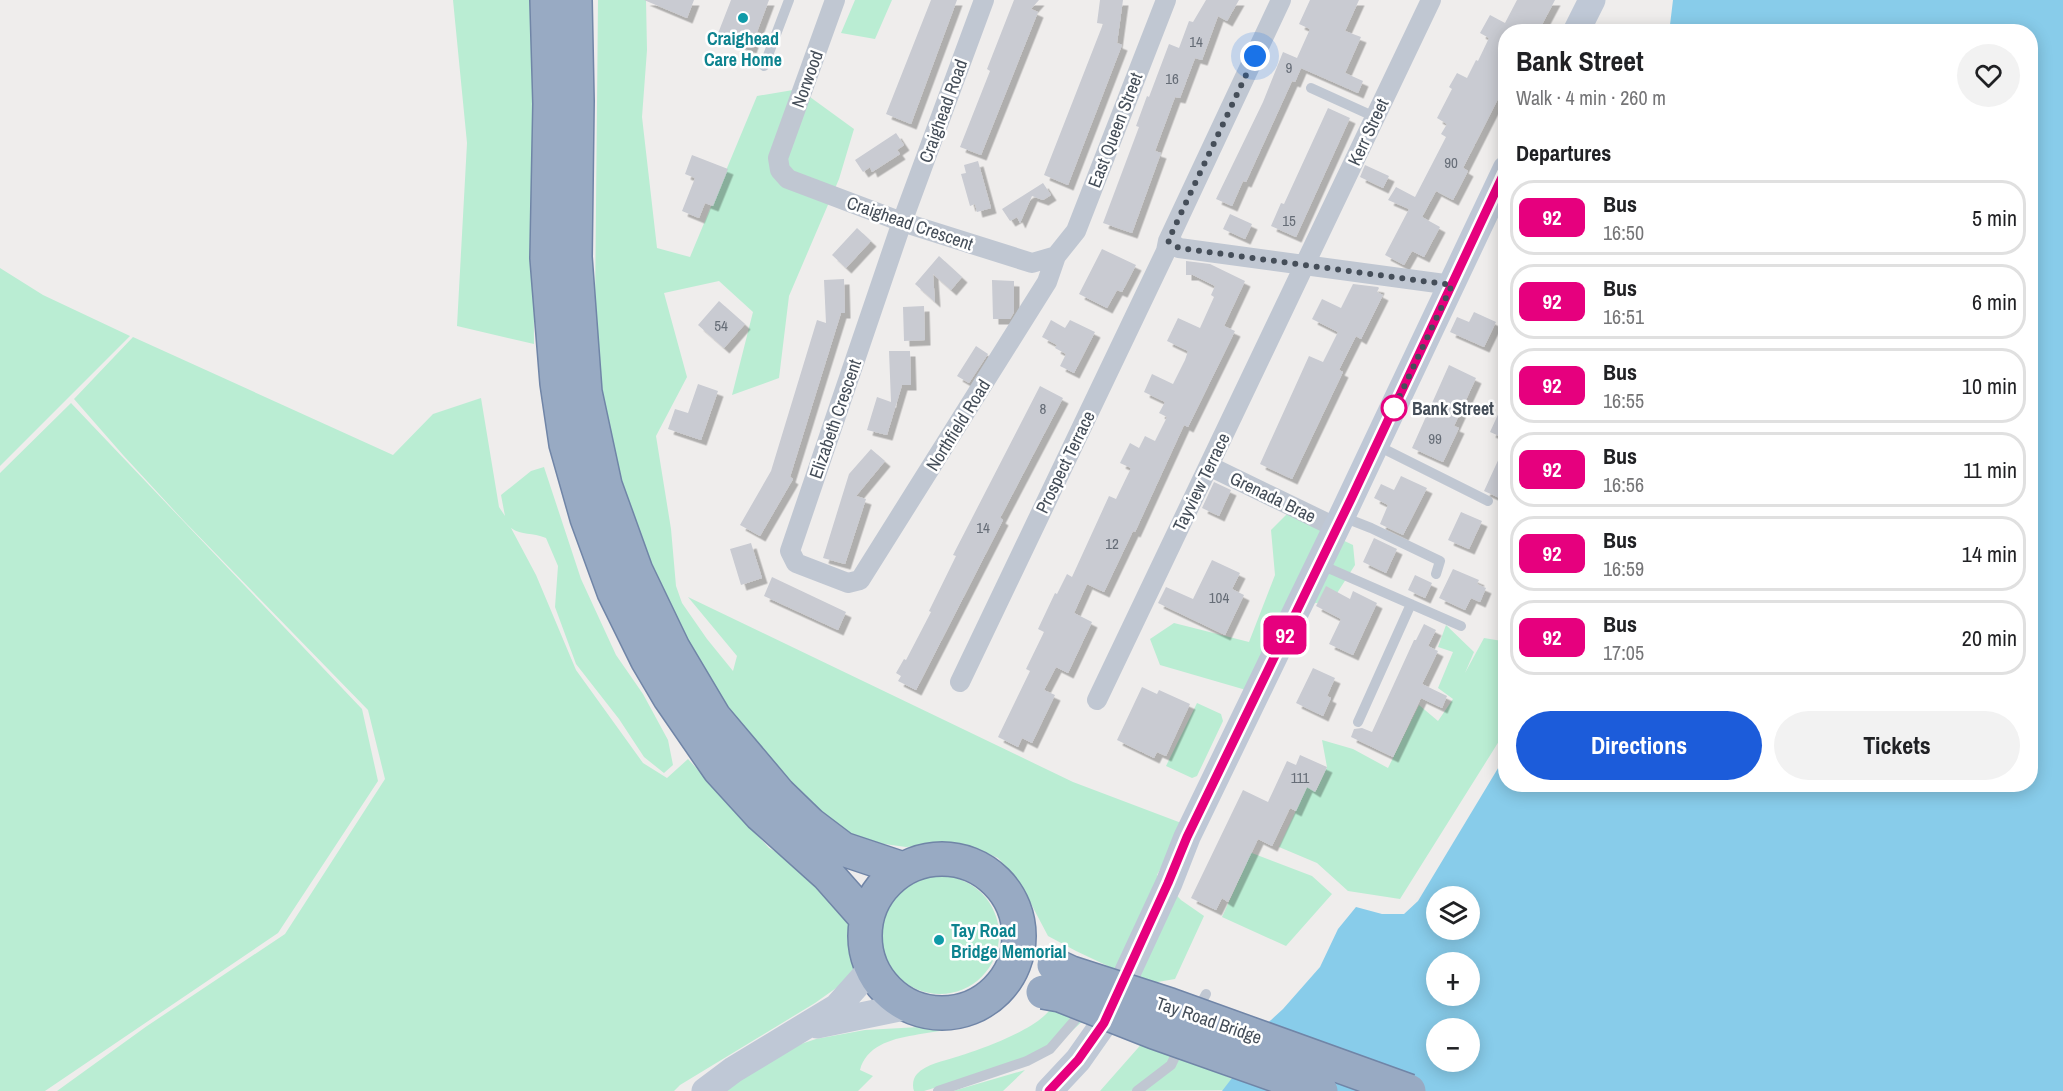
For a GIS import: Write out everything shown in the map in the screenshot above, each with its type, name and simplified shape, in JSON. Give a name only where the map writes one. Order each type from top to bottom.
[{"type":"highway","points":[[547,0],[550,104],[547,258],[557,383],[566,444],[587,518],[614,592],[669,698],[719,769],[761,815],[828,875],[866,918]]},
{"type":"highway","points":[[575,0],[577,101],[575,257],[585,392],[605,485],[636,570],[673,648],[714,717],[780,794],[810,824],[843,849],[903,869]]},
{"type":"highway","points":[[931,859],[958,860],[980,868],[1003,888],[1013,906],[1019,931],[1018,950],[1012,968],[1003,983],[988,998],[960,1011],[939,1013],[909,1006],[883,987],[871,969],[864,935],[866,918],[873,900],[886,881],[903,869],[931,859]]},
{"type":"highway","name":"Tay Road Bridge","points":[[1019,931],[1060,995],[1154,1032],[1321,1091]]},
{"type":"highway","name":"Tay Road Bridge","points":[[1003,983],[1071,973],[1170,1005],[1409,1091]]},
{"type":"main road","points":[[1580,24],[1592,0]]},
{"type":"main road","points":[[1049,1091],[1078,1060],[1104,1023],[1187,837],[1452,285],[1498,196]]},
{"type":"main road","points":[[705,1091],[733,1070],[837,1007],[871,969]]},
{"type":"main road","points":[[804,1028],[909,1006]]},
{"type":"street","name":"Norwood","points":[[778,158],[835,0]]},
{"type":"street","name":"Craighead Road","points":[[902,222],[984,0]]},
{"type":"street","name":"East Queen Street","points":[[1056,256],[1076,231],[1166,0]]},
{"type":"street","name":"Prospect Terrace","points":[[960,682],[1166,251],[1168,241],[1281,0]]},
{"type":"street","name":"Kerr Street","points":[[1305,265],[1431,0]]},
{"type":"street","name":"Craighead Crescent","points":[[778,158],[780,170],[788,179],[902,222],[1032,262],[1056,256]]},
{"type":"street","name":"Elizabeth Crescent","points":[[848,583],[796,563],[790,551],[902,222]]},
{"type":"street","points":[[1168,241],[1179,248],[1452,285]]},
{"type":"street","name":"Northfield Road","points":[[848,583],[860,580],[1047,282],[1056,256]]},
{"type":"street","name":"Tayview Terrace","points":[[1097,700],[1305,265]]},
{"type":"street","name":"Grenada Brae","points":[[1209,466],[1340,522]]},
{"type":"lane","points":[[764,66],[789,0]]},
{"type":"lane","points":[[1311,88],[1375,117]]},
{"type":"lane","points":[[1376,445],[1488,501]]},
{"type":"lane","points":[[1340,522],[1371,528],[1440,561],[1436,574]]},
{"type":"lane","points":[[1320,564],[1461,626]]},
{"type":"lane","points":[[1358,722],[1411,604]]},
{"type":"lane","points":[[1137,1091],[1171,1065],[1206,994]]},
{"type":"lane","points":[[938,1091],[1027,1061],[1050,1049],[1075,1020]]},
{"type":"green space","points":[[453,0],[530,0],[533,61],[534,344],[457,326],[467,143]]},
{"type":"green space","points":[[598,0],[646,0],[647,50],[642,117],[657,248],[690,257],[757,96],[799,89],[854,129],[839,179],[789,296],[779,378],[732,395],[753,312],[719,281],[664,293],[687,377],[656,436],[671,529],[676,586],[682,603],[733,671],[737,656],[688,597],[1073,782],[1184,824],[1157,875],[1181,900],[1204,916],[1175,979],[1146,984],[1048,936],[1019,881],[998,858],[970,846],[938,844],[906,847],[870,842],[840,831],[815,812],[735,719],[705,673],[649,565],[636,550],[603,396],[595,310]]},
{"type":"green space","points":[[855,0],[892,0],[875,39],[841,33]]},
{"type":"green space","points":[[0,268],[43,295],[130,336],[0,466]]},
{"type":"green space","points":[[133,337],[393,455],[433,414],[481,398],[499,507],[505,516],[501,495],[531,471],[544,467],[581,579],[616,655],[643,694],[668,740],[673,765],[664,773],[644,757],[619,719],[576,664],[555,607],[558,566],[546,538],[511,528],[536,575],[576,670],[643,763],[667,778],[688,759],[769,848],[792,861],[836,897],[854,932],[856,971],[815,1003],[680,1085],[674,1091],[57,1091],[147,1026],[285,934],[385,779],[368,710],[183,520],[74,399]]},
{"type":"green space","points":[[71,403],[362,709],[378,781],[278,933],[45,1091],[0,1091],[0,473]]},
{"type":"green space","points":[[1287,514],[1353,545],[1355,565],[1332,601],[1293,606],[1246,690],[1160,665],[1150,639],[1174,623],[1249,642],[1275,575],[1271,530]]},
{"type":"green space","points":[[1446,625],[1474,652],[1465,673],[1484,638],[1498,640],[1498,743],[1400,899],[1348,891],[1317,863],[1279,847],[1307,787],[1316,791],[1327,767],[1322,740],[1353,749],[1388,768],[1419,705],[1438,721],[1453,699],[1438,688],[1453,652],[1438,647]]},
{"type":"green space","points":[[1197,703],[1221,714],[1223,721],[1197,776],[1192,778],[1166,766]]},
{"type":"green space","points":[[1244,850],[1312,876],[1332,894],[1286,946],[1222,917],[1248,860]]},
{"type":"green space","points":[[940,876],[963,880],[982,893],[995,912],[999,935],[995,958],[982,977],[963,990],[940,994],[917,990],[898,977],[885,958],[881,935],[885,912],[898,893],[917,880]]},
{"type":"green space","points":[[1053,1005],[1089,1015],[1057,1045],[1030,1059],[924,1091],[914,1091],[915,1078],[925,1068],[980,1049],[1024,1030],[1047,1014]]},
{"type":"green space","points":[[984,1016],[952,1029],[896,1039],[880,1045],[868,1055],[860,1070],[873,1076],[858,1091],[718,1091],[768,1055],[816,1039],[865,1030],[938,1026],[966,1022]]},
{"type":"green space","points":[[1145,1040],[1257,1090],[1100,1091]]},
{"type":"green space","points":[[1025,1070],[1003,1091],[953,1091]]},
{"type":"water","points":[[1673,0],[2063,0],[2063,1091],[1222,1091],[1239,1069],[1259,1031],[1283,1009],[1320,967],[1338,929],[1356,907],[1382,914],[1404,914],[1418,901],[1426,888],[1426,940],[1480,940],[1480,886],[1427,886],[1498,768],[1498,792],[2038,792],[2038,24],[1670,24]]},
{"type":"building","name":"Craighead Care Home","points":[[644,0],[694,0],[687,18]]},
{"type":"building","name":"Craighead Care Home","points":[[731,0],[769,0],[751,48],[717,36]]},
{"type":"building","points":[[931,0],[957,0],[911,124],[886,114]]},
{"type":"building","points":[[1014,0],[1039,0],[1031,9],[1038,12],[981,155],[960,147],[990,71],[987,69]]},
{"type":"building","points":[[1100,0],[1123,0],[1117,43],[1122,45],[1068,185],[1044,175],[1103,24],[1097,23]]},
{"type":"building","points":[[1206,0],[1239,0],[1227,21],[1218,16],[1202,60],[1195,58],[1180,98],[1175,97],[1155,151],[1161,153],[1132,233],[1103,223],[1139,127],[1136,126],[1147,96],[1149,97],[1169,44],[1179,48],[1189,21],[1193,22]]},
{"type":"building","points":[[1310,0],[1359,0],[1345,31],[1361,37],[1345,73],[1363,81],[1358,93],[1301,68],[1295,82],[1292,81],[1246,182],[1243,181],[1232,206],[1216,199],[1263,102],[1283,52],[1297,58],[1310,29],[1299,24]]},
{"type":"building","points":[[1517,0],[1555,0],[1542,24],[1498,24],[1498,99],[1463,168],[1468,171],[1453,200],[1436,191],[1422,217],[1440,227],[1424,257],[1412,251],[1404,265],[1385,255],[1409,209],[1388,200],[1396,187],[1415,197],[1446,137],[1441,134],[1447,124],[1437,118],[1452,89],[1449,87],[1457,73],[1467,78],[1476,60],[1478,61],[1489,38],[1480,33],[1490,15],[1505,23]]},
{"type":"building","points":[[1328,108],[1350,118],[1296,237],[1271,226],[1281,203],[1284,204]]},
{"type":"building","points":[[896,133],[904,145],[897,150],[900,154],[872,172],[870,167],[863,172],[855,160]]},
{"type":"building","points":[[692,155],[728,169],[713,206],[705,203],[699,218],[682,211],[695,178],[685,174]]},
{"type":"building","points":[[978,161],[991,208],[977,212],[975,204],[970,206],[961,174],[966,173],[964,165]]},
{"type":"building","points":[[1365,165],[1389,176],[1383,188],[1360,177]]},
{"type":"building","points":[[1043,183],[1051,195],[1043,200],[1032,196],[1020,223],[1017,217],[1010,221],[1002,209]]},
{"type":"building","points":[[1230,214],[1252,224],[1245,239],[1223,229]]},
{"type":"building","points":[[857,228],[871,241],[846,268],[832,255]]},
{"type":"building","points":[[1102,249],[1136,265],[1122,292],[1117,290],[1107,308],[1079,294]]},
{"type":"building","points":[[939,256],[962,277],[951,290],[933,274],[935,302],[915,284]]},
{"type":"building","points":[[1186,261],[1210,264],[1245,281],[1224,326],[1235,331],[1188,427],[1184,425],[1135,532],[1133,531],[1104,592],[1087,584],[1074,613],[1092,622],[1068,673],[1056,667],[1044,690],[1055,695],[1032,743],[1022,738],[1018,747],[998,737],[1030,671],[1026,669],[1044,632],[1038,629],[1067,574],[1072,577],[1109,496],[1116,499],[1131,468],[1120,463],[1130,443],[1139,448],[1145,436],[1155,441],[1167,417],[1159,413],[1165,402],[1144,392],[1152,374],[1173,384],[1185,360],[1188,351],[1167,341],[1178,318],[1200,328],[1214,297],[1211,295],[1215,286],[1193,275],[1186,275]]},
{"type":"building","points":[[844,279],[845,313],[841,313],[790,477],[793,479],[760,536],[740,525],[771,471],[817,320],[826,323],[824,280]]},
{"type":"building","points":[[992,280],[1014,281],[1014,312],[1010,319],[993,319]]},
{"type":"building","points":[[1353,284],[1378,287],[1377,292],[1383,295],[1361,339],[1356,336],[1339,370],[1343,372],[1292,479],[1260,464],[1309,356],[1323,362],[1338,332],[1312,319],[1322,299],[1341,308]]},
{"type":"building","points":[[719,301],[745,324],[724,348],[698,325]]},
{"type":"building","points":[[924,306],[925,340],[904,341],[903,307]]},
{"type":"building","points":[[1474,312],[1496,322],[1484,347],[1450,332],[1457,317],[1469,322]]},
{"type":"building","points":[[1051,320],[1065,328],[1070,320],[1095,332],[1074,373],[1060,366],[1066,354],[1055,348],[1057,345],[1042,337]]},
{"type":"building","points":[[976,346],[988,354],[969,383],[957,376]]},
{"type":"building","points":[[889,351],[910,351],[911,385],[902,385],[887,435],[867,430],[877,397],[891,402]]},
{"type":"building","points":[[1449,365],[1476,378],[1454,426],[1459,428],[1443,462],[1412,448]]},
{"type":"building","points":[[698,384],[718,391],[701,440],[668,429],[675,409],[688,413]]},
{"type":"building","points":[[1040,386],[1063,398],[1000,518],[1003,520],[916,690],[898,681],[901,676],[896,673],[904,659],[906,660],[931,612],[929,611],[956,556],[953,555]]},
{"type":"building","points":[[1498,414],[1498,436],[1490,432]]},
{"type":"building","points":[[871,449],[885,461],[856,496],[866,499],[845,564],[823,558],[849,474]]},
{"type":"building","points":[[1498,460],[1498,497],[1484,491]]},
{"type":"building","points":[[1401,476],[1427,488],[1403,535],[1380,524],[1388,505],[1374,498],[1381,484],[1394,490]]},
{"type":"building","points":[[1214,482],[1231,490],[1219,516],[1202,508]]},
{"type":"building","points":[[1461,512],[1482,521],[1469,549],[1448,540]]},
{"type":"building","points":[[1374,538],[1397,549],[1386,573],[1363,562]]},
{"type":"building","points":[[751,543],[762,578],[741,585],[730,549]]},
{"type":"building","points":[[1212,560],[1240,573],[1232,589],[1244,595],[1225,635],[1158,603],[1166,587],[1193,599]]},
{"type":"building","points":[[1453,569],[1479,580],[1477,584],[1486,588],[1480,602],[1471,598],[1465,610],[1439,598]]},
{"type":"building","points":[[1415,575],[1432,583],[1425,598],[1408,590]]},
{"type":"building","points":[[772,577],[846,612],[838,630],[764,596]]},
{"type":"building","points":[[1326,586],[1350,599],[1353,591],[1377,603],[1353,655],[1329,644],[1341,619],[1316,606]]},
{"type":"building","points":[[1424,624],[1436,630],[1428,646],[1438,651],[1422,684],[1447,696],[1442,708],[1421,698],[1393,757],[1351,737],[1354,729],[1362,728],[1372,732],[1414,640]]},
{"type":"building","points":[[1313,668],[1335,678],[1327,696],[1331,698],[1323,716],[1296,703]]},
{"type":"building","points":[[1142,687],[1157,694],[1159,690],[1190,704],[1166,756],[1157,752],[1154,758],[1117,740]]},
{"type":"building","points":[[1300,755],[1327,767],[1315,792],[1307,787],[1296,811],[1290,808],[1272,846],[1258,839],[1228,902],[1222,898],[1216,910],[1191,898],[1243,790],[1268,802],[1287,761],[1296,765]]},
{"type":"bus line","name":"92","points":[[1049,1091],[1078,1060],[1104,1023],[1187,837],[1351,499],[1498,186]]},
{"type":"place","name":"Craighead Care Home","points":[[743,18]]},
{"type":"place","name":"Bank Street","points":[[1394,408]]},
{"type":"place","name":"Tay Road Bridge Memorial","points":[[939,940]]},
{"type":"route","points":[[1255,56],[1168,241],[1179,248],[1452,285],[1394,408]]}]
